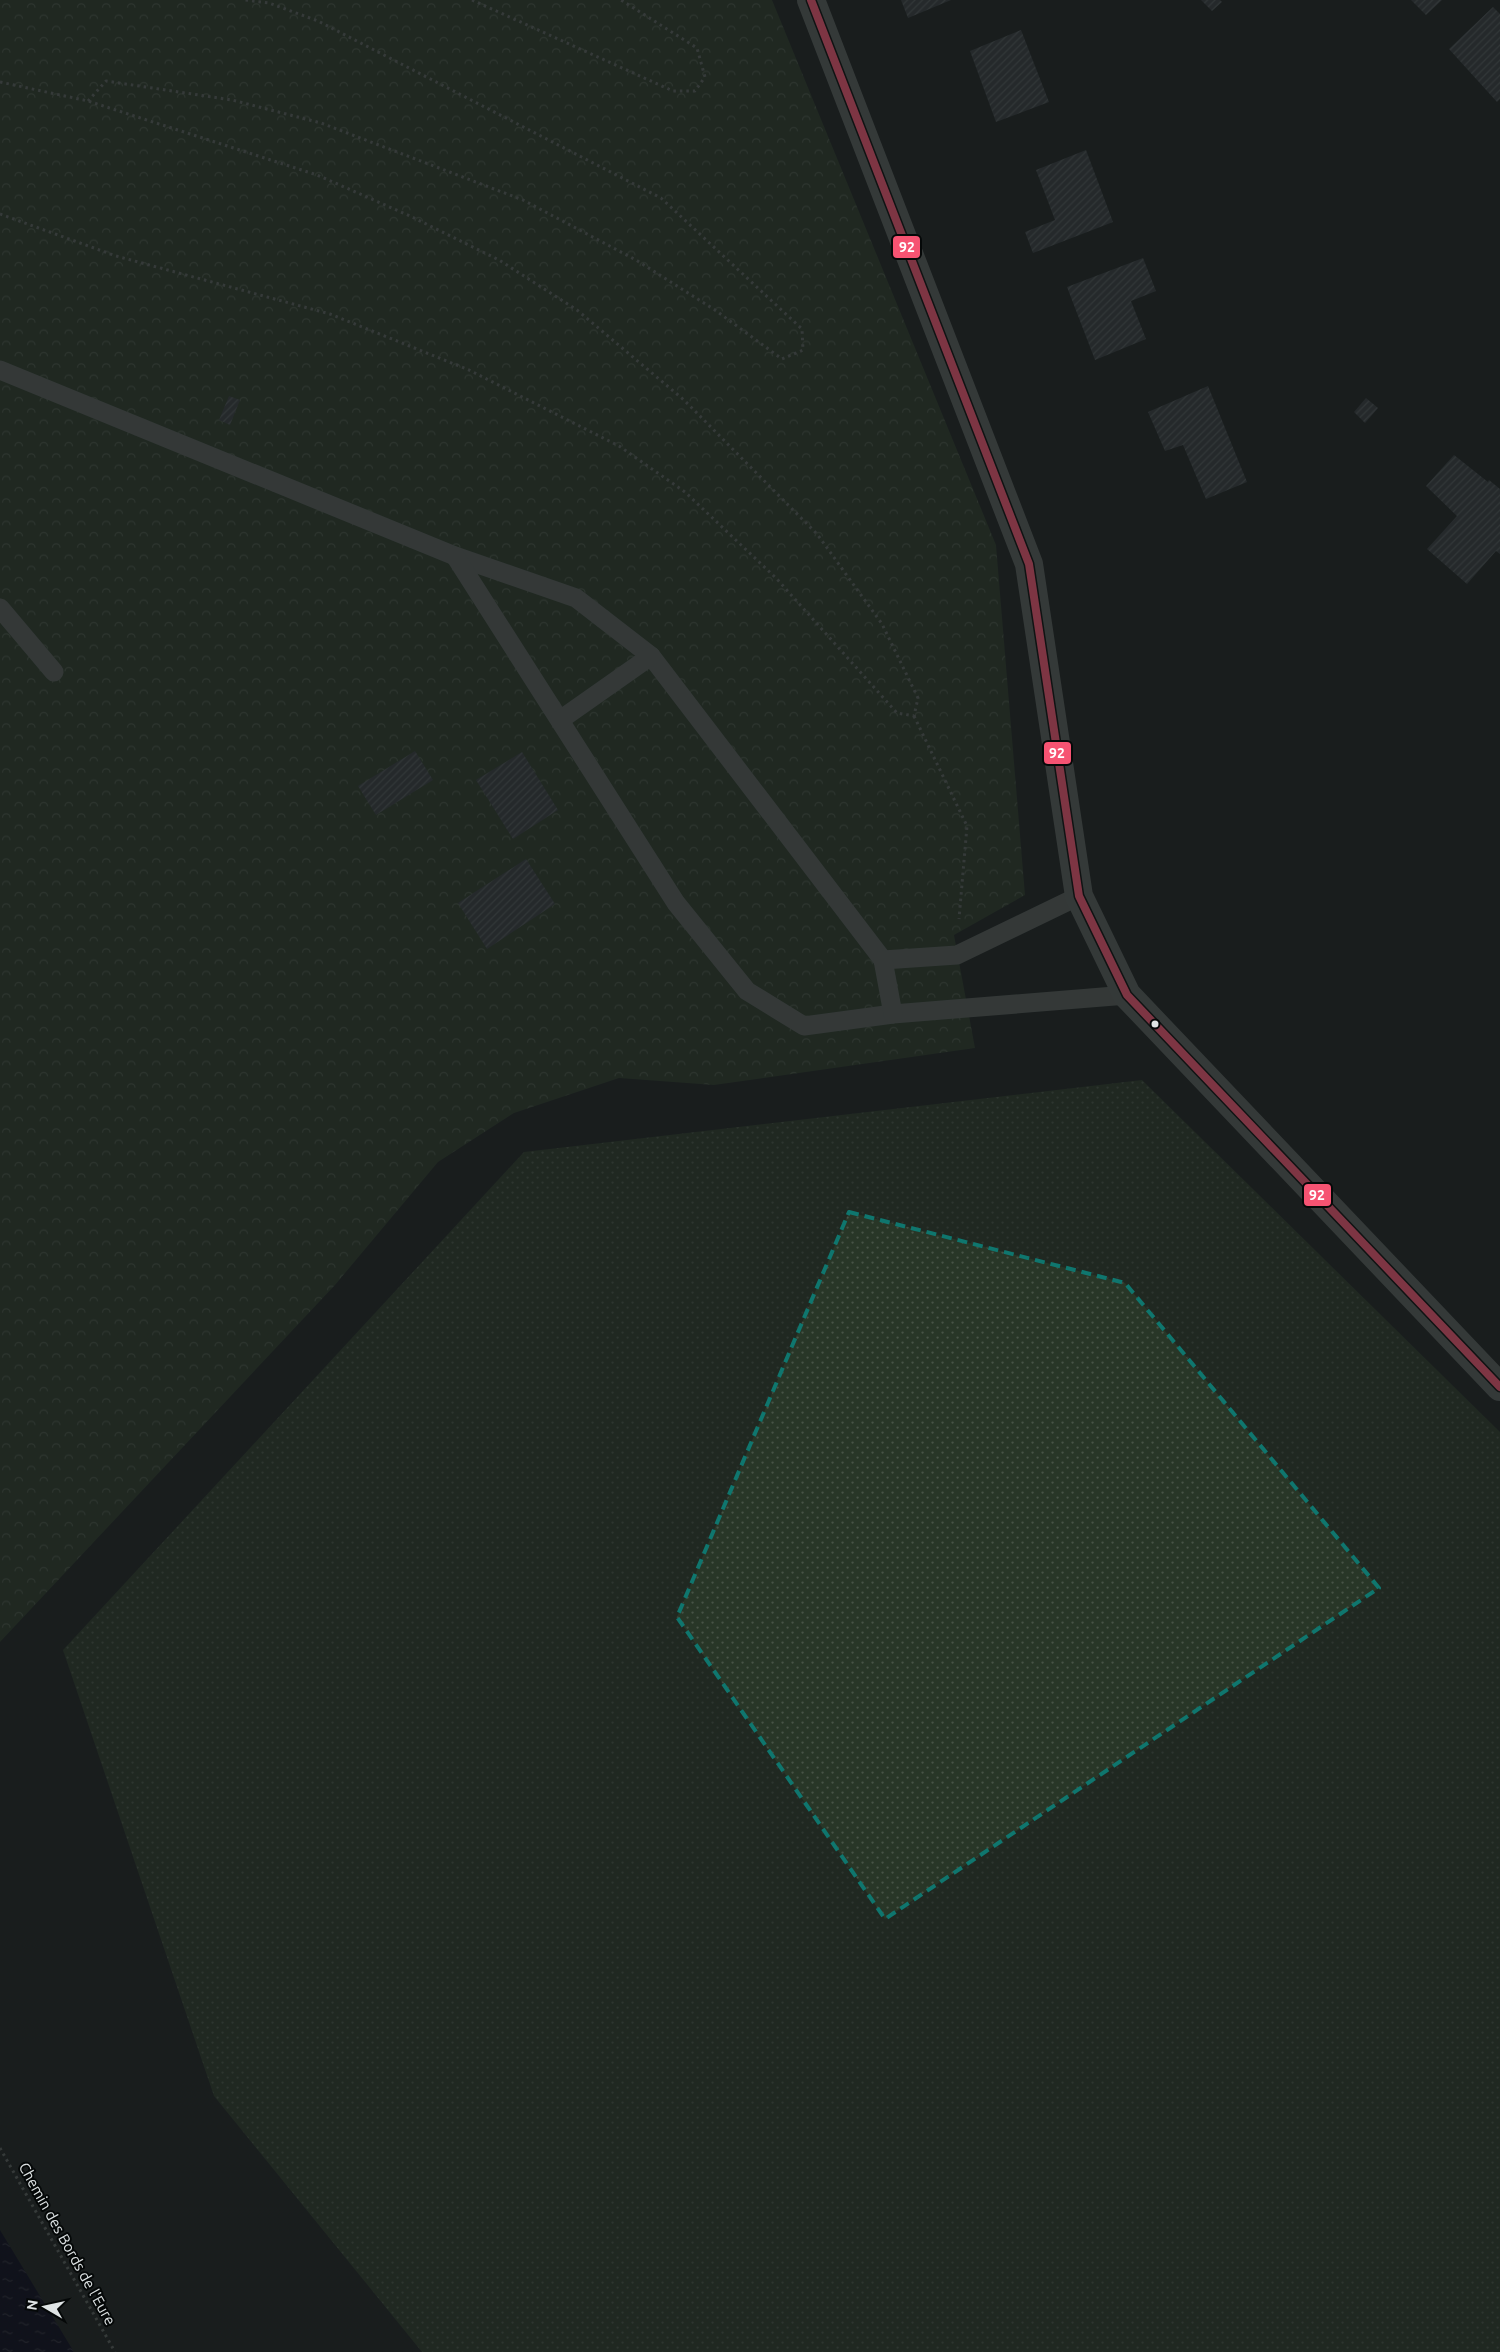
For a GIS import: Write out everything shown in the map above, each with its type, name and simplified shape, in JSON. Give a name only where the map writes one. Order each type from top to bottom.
[{"type":"street","points":[[811,0],[1029,564],[1079,896],[1127,995],[1500,1388]]},
{"type":"lane","points":[[0,370],[455,556],[576,598],[651,656],[883,960],[893,1014]]},
{"type":"lane","points":[[455,556],[676,903],[747,991],[804,1026],[893,1014],[1127,995]]},
{"type":"lane","points":[[0,608],[54,672]]},
{"type":"lane","points":[[560,720],[651,656]]},
{"type":"lane","points":[[883,960],[957,955],[1079,896]]},
{"type":"path","points":[[88,101],[106,81],[232,100],[321,123],[522,200],[636,260],[715,310],[782,359],[803,350],[802,330],[661,198],[318,21],[269,3],[245,0]]},
{"type":"path","points":[[472,0],[673,91],[694,91],[705,77],[697,48],[621,0]]},
{"type":"path","points":[[0,82],[88,101],[318,175],[410,216],[499,260],[577,310],[684,400],[817,534],[882,624],[918,698],[914,716],[967,826],[957,955]]},
{"type":"path","points":[[0,214],[116,256],[330,314],[469,370],[619,446],[685,492],[776,578],[897,713],[914,716]]},
{"type":"path","name":"Chemin des Bords de l'Eure","points":[[0,2148],[115,2352]]},
{"type":"highlighted area","points":[[849,1212],[1125,1283],[1379,1588],[885,1919],[677,1617]]},
{"type":"green space","points":[[0,0],[772,0],[996,545],[1025,895],[954,935],[975,1048],[714,1085],[619,1078],[514,1113],[438,1162],[335,1285],[0,1642]]},
{"type":"green space","points":[[1142,1080],[1500,1432],[1500,2352],[422,2352],[214,2096],[63,1650],[524,1152]]},
{"type":"water","points":[[0,2230],[74,2352],[0,2352]]},
{"type":"building","points":[[901,0],[951,0],[908,18]]},
{"type":"building","points":[[1201,0],[1220,0],[1222,2],[1212,11]]},
{"type":"building","points":[[1411,0],[1442,0],[1426,15]]},
{"type":"building","points":[[1493,7],[1500,14],[1500,99],[1497,102],[1449,49]]},
{"type":"building","points":[[1021,30],[1049,102],[996,122],[970,51]]},
{"type":"building","points":[[1086,150],[1113,222],[1033,253],[1025,232],[1055,220],[1036,170]]},
{"type":"building","points":[[1143,258],[1156,291],[1131,301],[1146,339],[1095,360],[1067,287]]},
{"type":"building","points":[[1208,386],[1247,482],[1206,499],[1183,445],[1165,451],[1148,412]]},
{"type":"building","points":[[229,396],[240,400],[230,425],[219,420]]},
{"type":"building","points":[[1366,398],[1378,408],[1365,423],[1354,412]]},
{"type":"building","points":[[1454,455],[1488,482],[1489,480],[1500,489],[1500,554],[1496,551],[1467,584],[1427,549],[1457,516],[1426,486]]},
{"type":"building","points":[[415,751],[433,780],[376,815],[358,786]]},
{"type":"building","points":[[522,752],[558,810],[513,839],[476,780]]},
{"type":"building","points":[[526,859],[555,904],[487,949],[458,903]]},
{"type":"transit line","name":"92","points":[[811,0],[1029,564],[1079,896],[1127,995],[1500,1387]]}]
